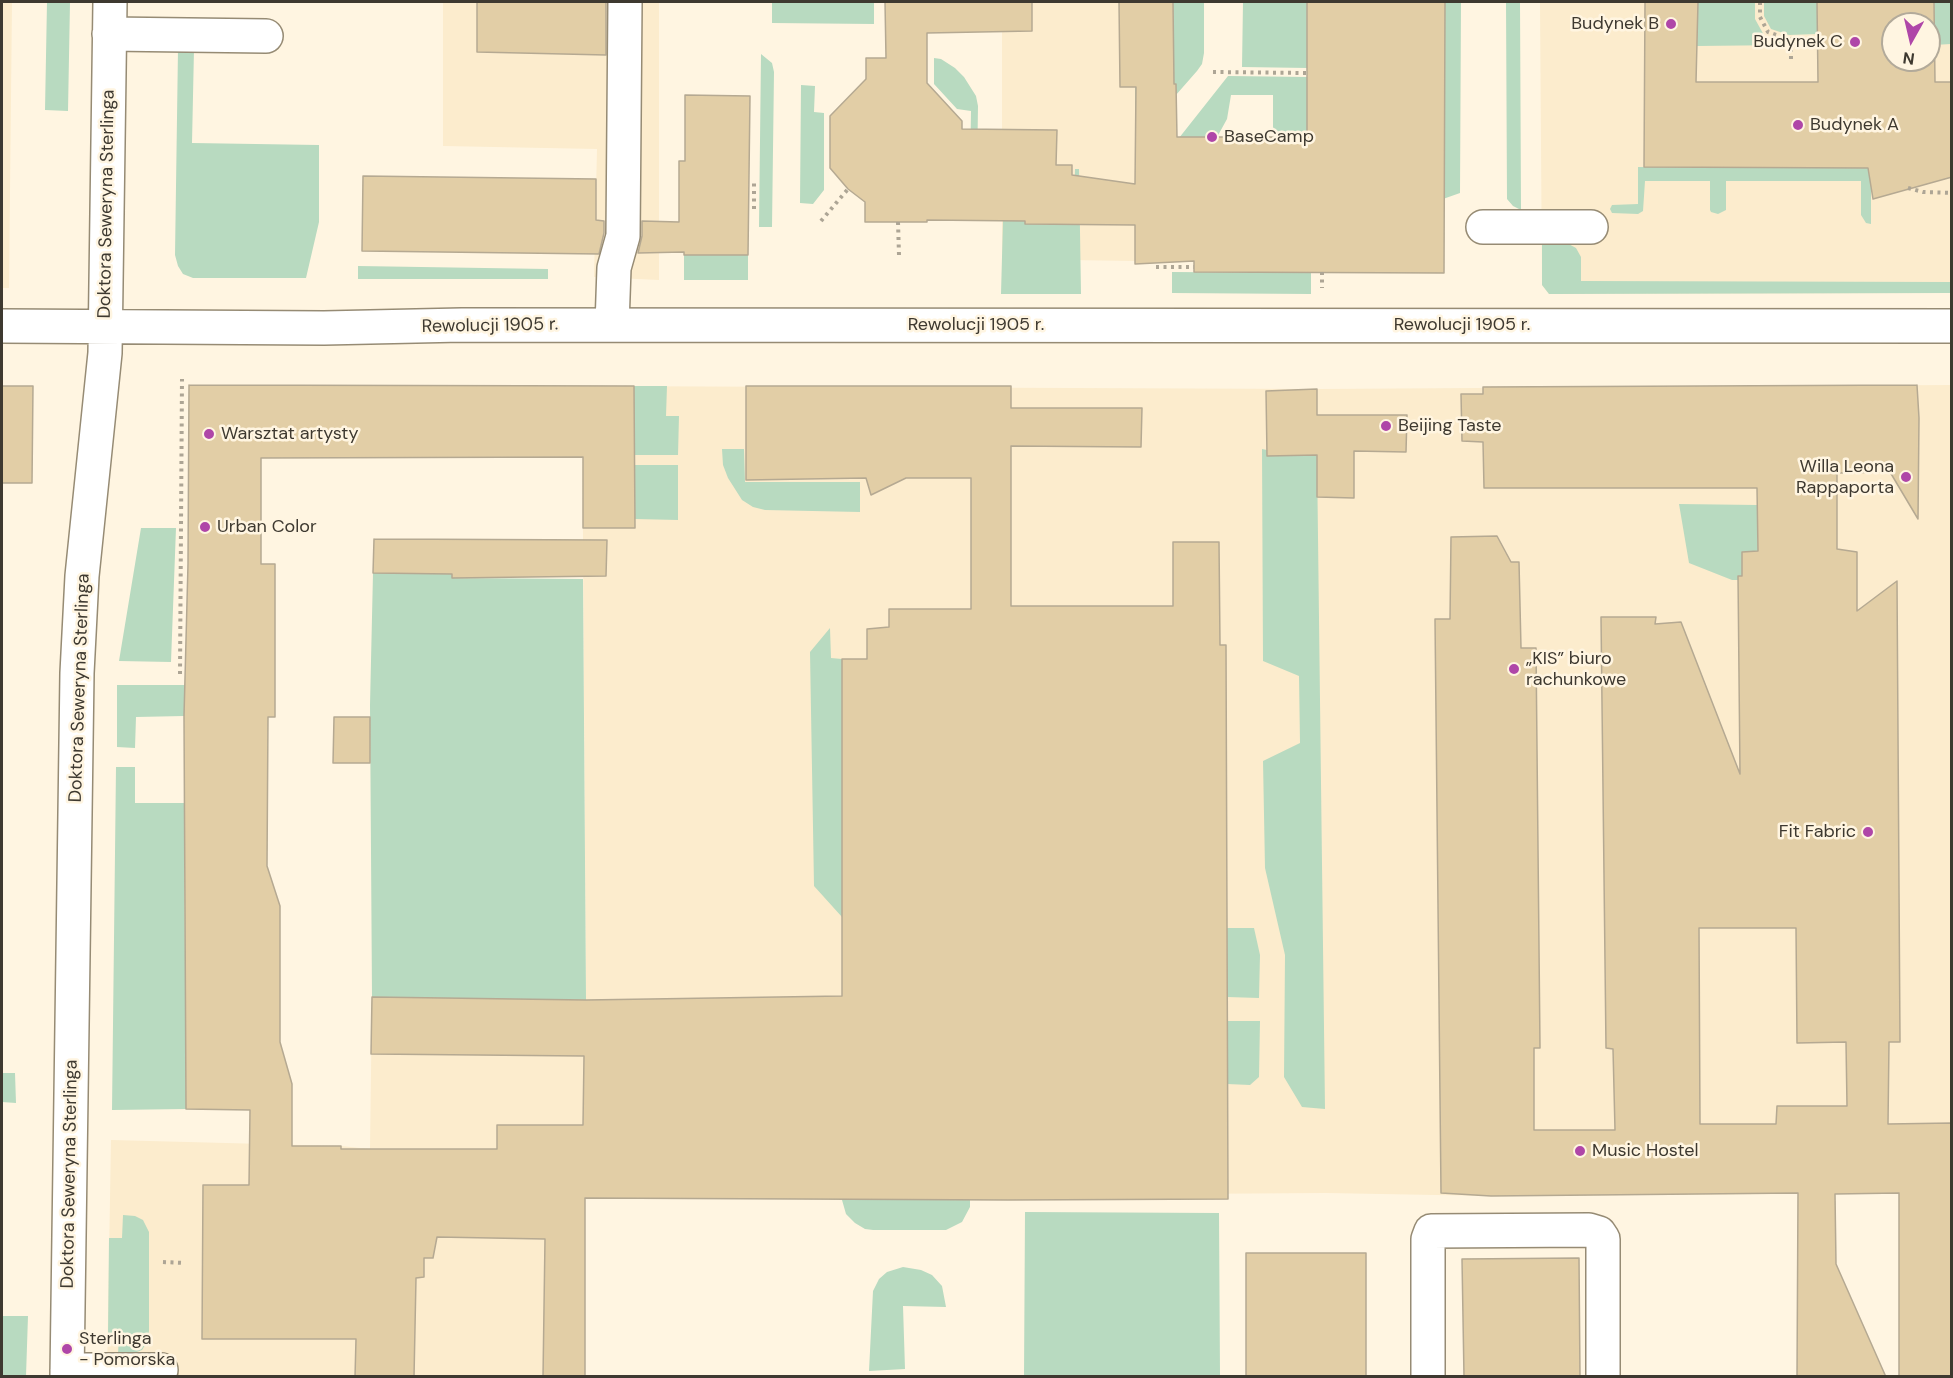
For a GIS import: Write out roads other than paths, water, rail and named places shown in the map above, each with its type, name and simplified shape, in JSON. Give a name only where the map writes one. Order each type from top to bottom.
[{"type":"street","name":"Doktora Seweryna Sterlinga","points":[[67,1373],[77,674],[82,576],[98,429],[105,327],[110,2]]},
{"type":"street","points":[[612,325],[614,268],[623,236],[625,2]]},
{"type":"street","points":[[109,34],[266,36]]},
{"type":"street","points":[[1483,227],[1591,227]]},
{"type":"street","name":"Rewolucji 1905 r.","points":[[2,326],[348,328],[462,325],[1952,326]]},
{"type":"street","points":[[1428,1377],[1428,1239],[1431,1231],[1578,1230],[1599,1233],[1602,1239],[1603,1377]]},
{"type":"street","points":[[67,1373],[161,1370]]},
{"type":"place","name":"Budynek B","points":[[1671,24]]},
{"type":"place","name":"Budynek C","points":[[1855,42]]},
{"type":"place","name":"Budynek A","points":[[1798,125]]},
{"type":"place","name":"BaseCamp","points":[[1212,137]]},
{"type":"place","name":"Beijing Taste","points":[[1386,426]]},
{"type":"place","name":"Warsztat artysty","points":[[209,434]]},
{"type":"place","name":"Willa Leona Rappaporta","points":[[1906,477]]},
{"type":"place","name":"Urban Color","points":[[205,527]]},
{"type":"place","name":"„KIS” biuro rachunkowe","points":[[1514,669]]},
{"type":"place","name":"Fit Fabric","points":[[1868,832]]},
{"type":"place","name":"Music Hostel","points":[[1580,1151]]},
{"type":"place","name":"Sterlinga - Pomorska","points":[[67,1349]]}]
